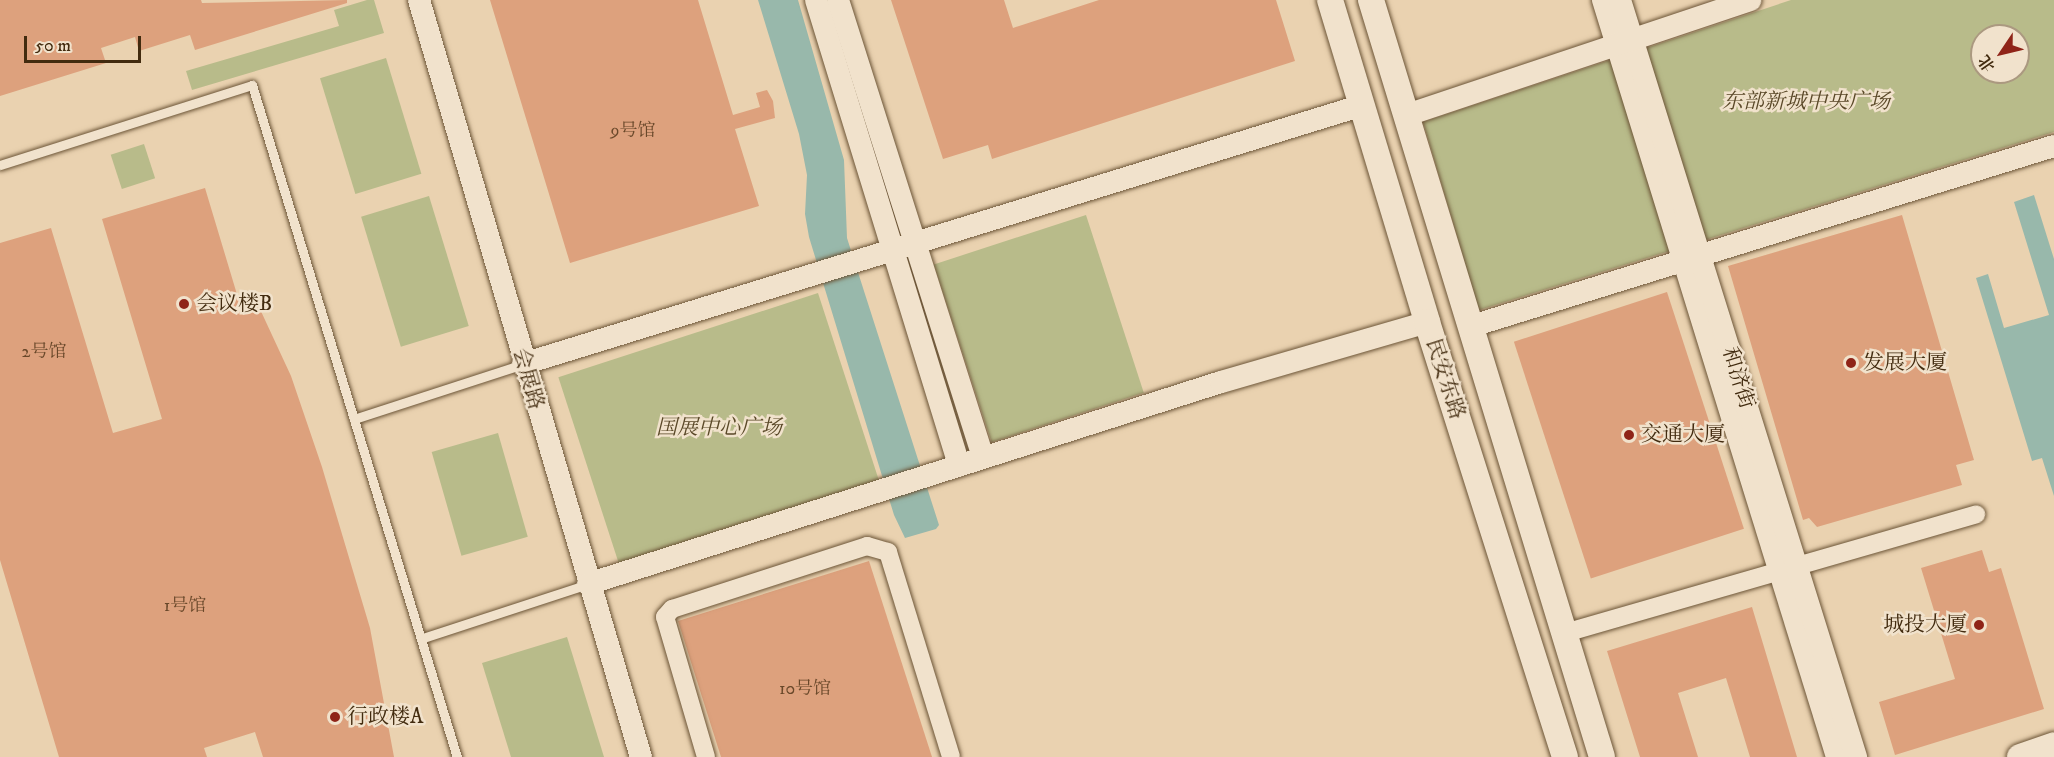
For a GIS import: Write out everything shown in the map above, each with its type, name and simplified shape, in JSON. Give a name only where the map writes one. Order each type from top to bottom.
[{"type":"main road","name":"民安东路","points":[[1330,0],[1427,322],[1565,757]]},
{"type":"main road","name":"民安东路","points":[[1371,0],[1602,757]]},
{"type":"main road","points":[[2020,757],[2054,745]]},
{"type":"street","name":"会展路","points":[[419,0],[523,364],[641,757]]},
{"type":"street","points":[[816,0],[983,458]]},
{"type":"street","points":[[838,0],[904,246],[959,466]]},
{"type":"street","name":"和济街","points":[[1603,0],[1625,43],[1788,569],[1856,757]]},
{"type":"street","name":"和济街","points":[[1620,0],[1625,43]]},
{"type":"street","points":[[1407,115],[1750,0]]},
{"type":"street","points":[[523,364],[1363,105]]},
{"type":"street","points":[[1472,326],[2054,146]]},
{"type":"street","points":[[588,584],[983,458],[1427,322]]},
{"type":"street","points":[[1565,633],[1976,514]]},
{"type":"street","points":[[706,757],[664,617],[672,609],[867,546],[888,552],[951,757]]},
{"type":"street","name":"和济街","points":[[1788,569],[1837,757]]},
{"type":"lane","points":[[0,165],[252,85],[423,638],[457,757]]},
{"type":"lane","points":[[354,419],[523,364]]},
{"type":"lane","points":[[423,638],[588,584]]},
{"type":"green space","points":[[374,0],[384,33],[192,90],[186,71],[339,26],[334,10]]},
{"type":"green space","name":"东部新城中央广场","points":[[1791,0],[2054,0],[2054,132],[1479,310],[1423,122]]},
{"type":"green space","points":[[386,58],[421,174],[355,194],[320,78]]},
{"type":"green space","points":[[144,144],[155,178],[122,189],[111,155]]},
{"type":"green space","points":[[429,196],[469,326],[401,347],[361,217]]},
{"type":"green space","points":[[1086,215],[1144,393],[992,442],[934,264]]},
{"type":"green space","name":"国展中心广场","points":[[818,293],[879,480],[619,565],[558,377]]},
{"type":"green space","points":[[498,433],[528,537],[461,556],[432,452]]},
{"type":"green space","points":[[567,637],[604,757],[511,757],[482,663]]},
{"type":"shaded area","points":[[758,0],[798,0],[844,160],[847,238],[939,525],[936,529],[905,538],[894,515],[809,237],[805,214],[807,175],[799,134]]},
{"type":"shaded area","points":[[2034,195],[2054,259],[2054,496],[2042,458],[2032,461],[1976,278],[1988,274],[2004,328],[2049,315],[2014,202]]},
{"type":"building","points":[[0,0],[201,0],[202,3],[347,0],[347,3],[195,50],[190,35],[139,51],[135,37],[101,48],[106,63],[0,96]]},
{"type":"building","points":[[490,0],[698,0],[733,115],[760,107],[756,93],[767,90],[773,101],[775,118],[735,129],[759,206],[570,263]]},
{"type":"building","points":[[891,0],[1004,0],[1013,28],[1099,0],[1276,0],[1295,61],[992,159],[988,145],[943,159]]},
{"type":"building","points":[[205,188],[242,311],[259,307],[291,376],[322,467],[370,628],[394,757],[263,757],[255,732],[204,748],[207,757],[59,757],[0,560],[0,243],[51,228],[113,433],[162,419],[102,219]]},
{"type":"building","name":"发展大厦","points":[[1902,215],[1974,460],[1956,465],[1962,485],[1817,527],[1809,518],[1803,520],[1728,266]]},
{"type":"building","name":"交通大厦","points":[[1667,292],[1744,529],[1591,579],[1514,342]]},
{"type":"building","name":"城投大厦","points":[[1982,550],[1989,572],[2001,568],[2044,709],[1895,755],[1879,702],[1955,679],[1921,568]]},
{"type":"building","points":[[869,561],[932,757],[721,757],[678,621]]},
{"type":"building","points":[[1752,607],[1797,757],[1750,757],[1726,678],[1678,693],[1698,757],[1640,757],[1607,651]]},
{"type":"place","name":"会议楼B","points":[[184,304]]},
{"type":"place","name":"发展大厦","points":[[1851,363]]},
{"type":"place","name":"交通大厦","points":[[1629,435]]},
{"type":"place","name":"城投大厦","points":[[1979,625]]},
{"type":"place","name":"行政楼A","points":[[335,717]]}]
